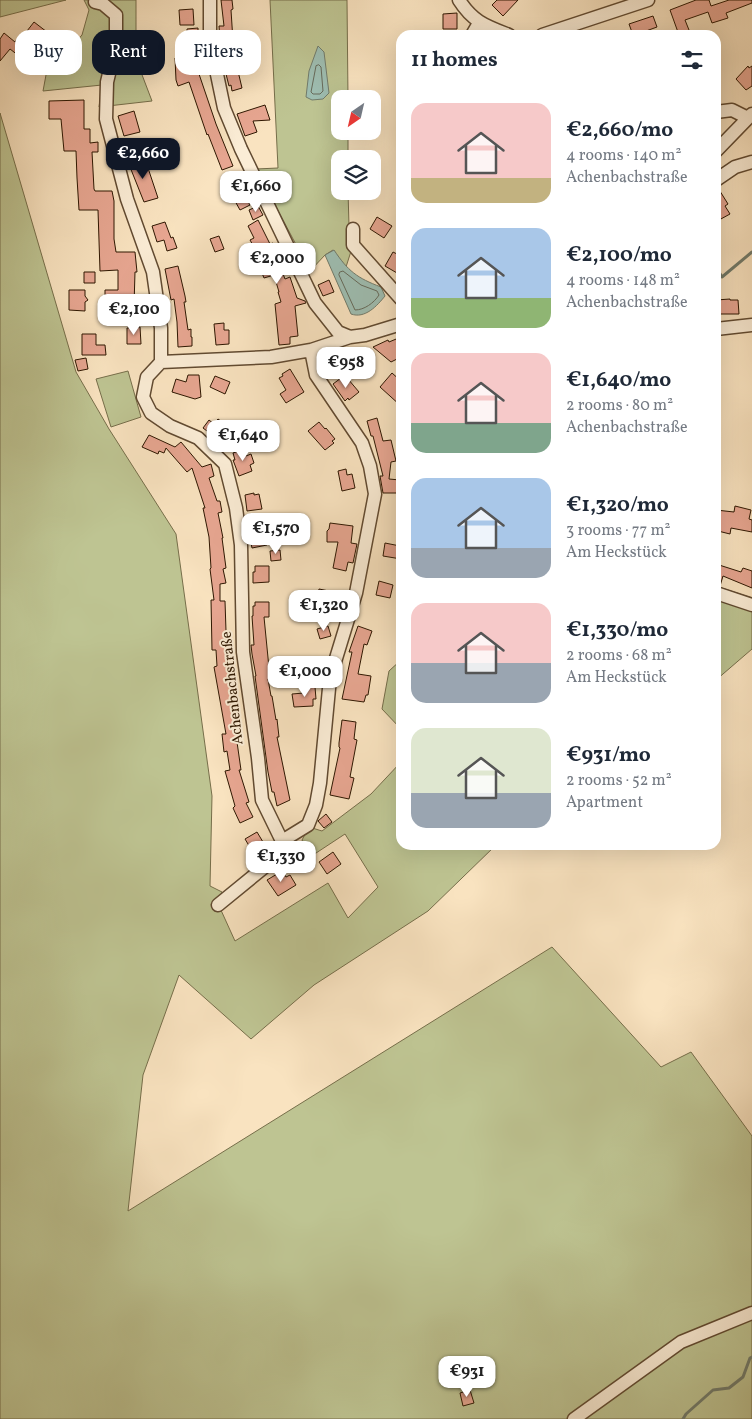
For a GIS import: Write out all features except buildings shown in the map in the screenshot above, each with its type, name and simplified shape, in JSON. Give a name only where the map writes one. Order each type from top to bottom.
[{"type":"street","points":[[210,0],[210,41],[224,108],[241,149],[315,303],[344,334]]},
{"type":"street","points":[[459,0],[479,23],[496,30]]},
{"type":"street","points":[[557,30],[648,0]]},
{"type":"street","points":[[95,2],[103,4],[116,15],[116,45],[107,82],[106,119],[127,200],[152,272],[162,328],[161,362],[271,357],[312,350],[344,334],[365,335],[396,326]]},
{"type":"street","points":[[475,30],[479,23]]},
{"type":"street","points":[[721,111],[732,110],[750,116],[721,146]]},
{"type":"street","points":[[721,177],[735,167],[752,162]]},
{"type":"street","points":[[353,228],[354,245],[396,293]]},
{"type":"street","points":[[721,328],[752,325]]},
{"type":"street","points":[[218,905],[278,856],[282,841],[308,825],[316,805],[320,783],[330,678],[356,593],[375,494],[370,466],[362,443],[316,375],[312,350]]},
{"type":"street","name":"Achenbachstraße","points":[[161,362],[147,377],[143,397],[151,413],[170,426],[198,438],[225,464],[236,508],[241,546],[242,652],[258,758],[262,800],[282,841]]},
{"type":"street","points":[[721,595],[752,605]]},
{"type":"street","points":[[574,1419],[681,1342],[752,1314]]},
{"type":"green space","points":[[0,0],[66,0],[0,17]]},
{"type":"green space","points":[[84,0],[136,0],[136,30],[92,30],[92,75],[142,75],[152,101],[99,107],[102,85],[43,91],[46,75],[82,75],[82,35],[89,10]]},
{"type":"green space","points":[[270,0],[347,0],[348,90],[331,90],[331,140],[348,140],[348,150],[331,150],[331,200],[348,200],[349,226],[353,245],[346,267],[333,250],[325,255],[310,271],[256,169],[278,168]]},
{"type":"green space","points":[[0,113],[76,372],[109,429],[176,534],[212,796],[210,886],[222,892],[220,908],[235,941],[328,883],[348,918],[378,887],[345,834],[310,857],[302,840],[309,827],[322,831],[371,794],[396,767],[396,850],[491,850],[428,911],[314,985],[251,1039],[179,975],[143,1075],[128,1211],[552,947],[661,1067],[691,1052],[752,1136],[752,1419],[0,1419]]},
{"type":"green space","points":[[128,371],[141,417],[111,427],[96,379]]},
{"type":"green space","points":[[721,588],[752,598],[752,649],[721,676]]},
{"type":"green space","points":[[396,665],[396,724],[382,709],[389,671]]},
{"type":"water","points":[[318,46],[324,52],[329,93],[323,99],[312,100],[306,97],[309,71]]},
{"type":"water","points":[[334,250],[354,273],[381,287],[385,296],[366,313],[361,315],[351,314],[325,255]]},
{"type":"waterway","points":[[721,275],[722,277],[752,252]]},
{"type":"waterway","points":[[683,1419],[686,1414],[713,1390],[729,1388],[743,1377],[752,1357]]}]
